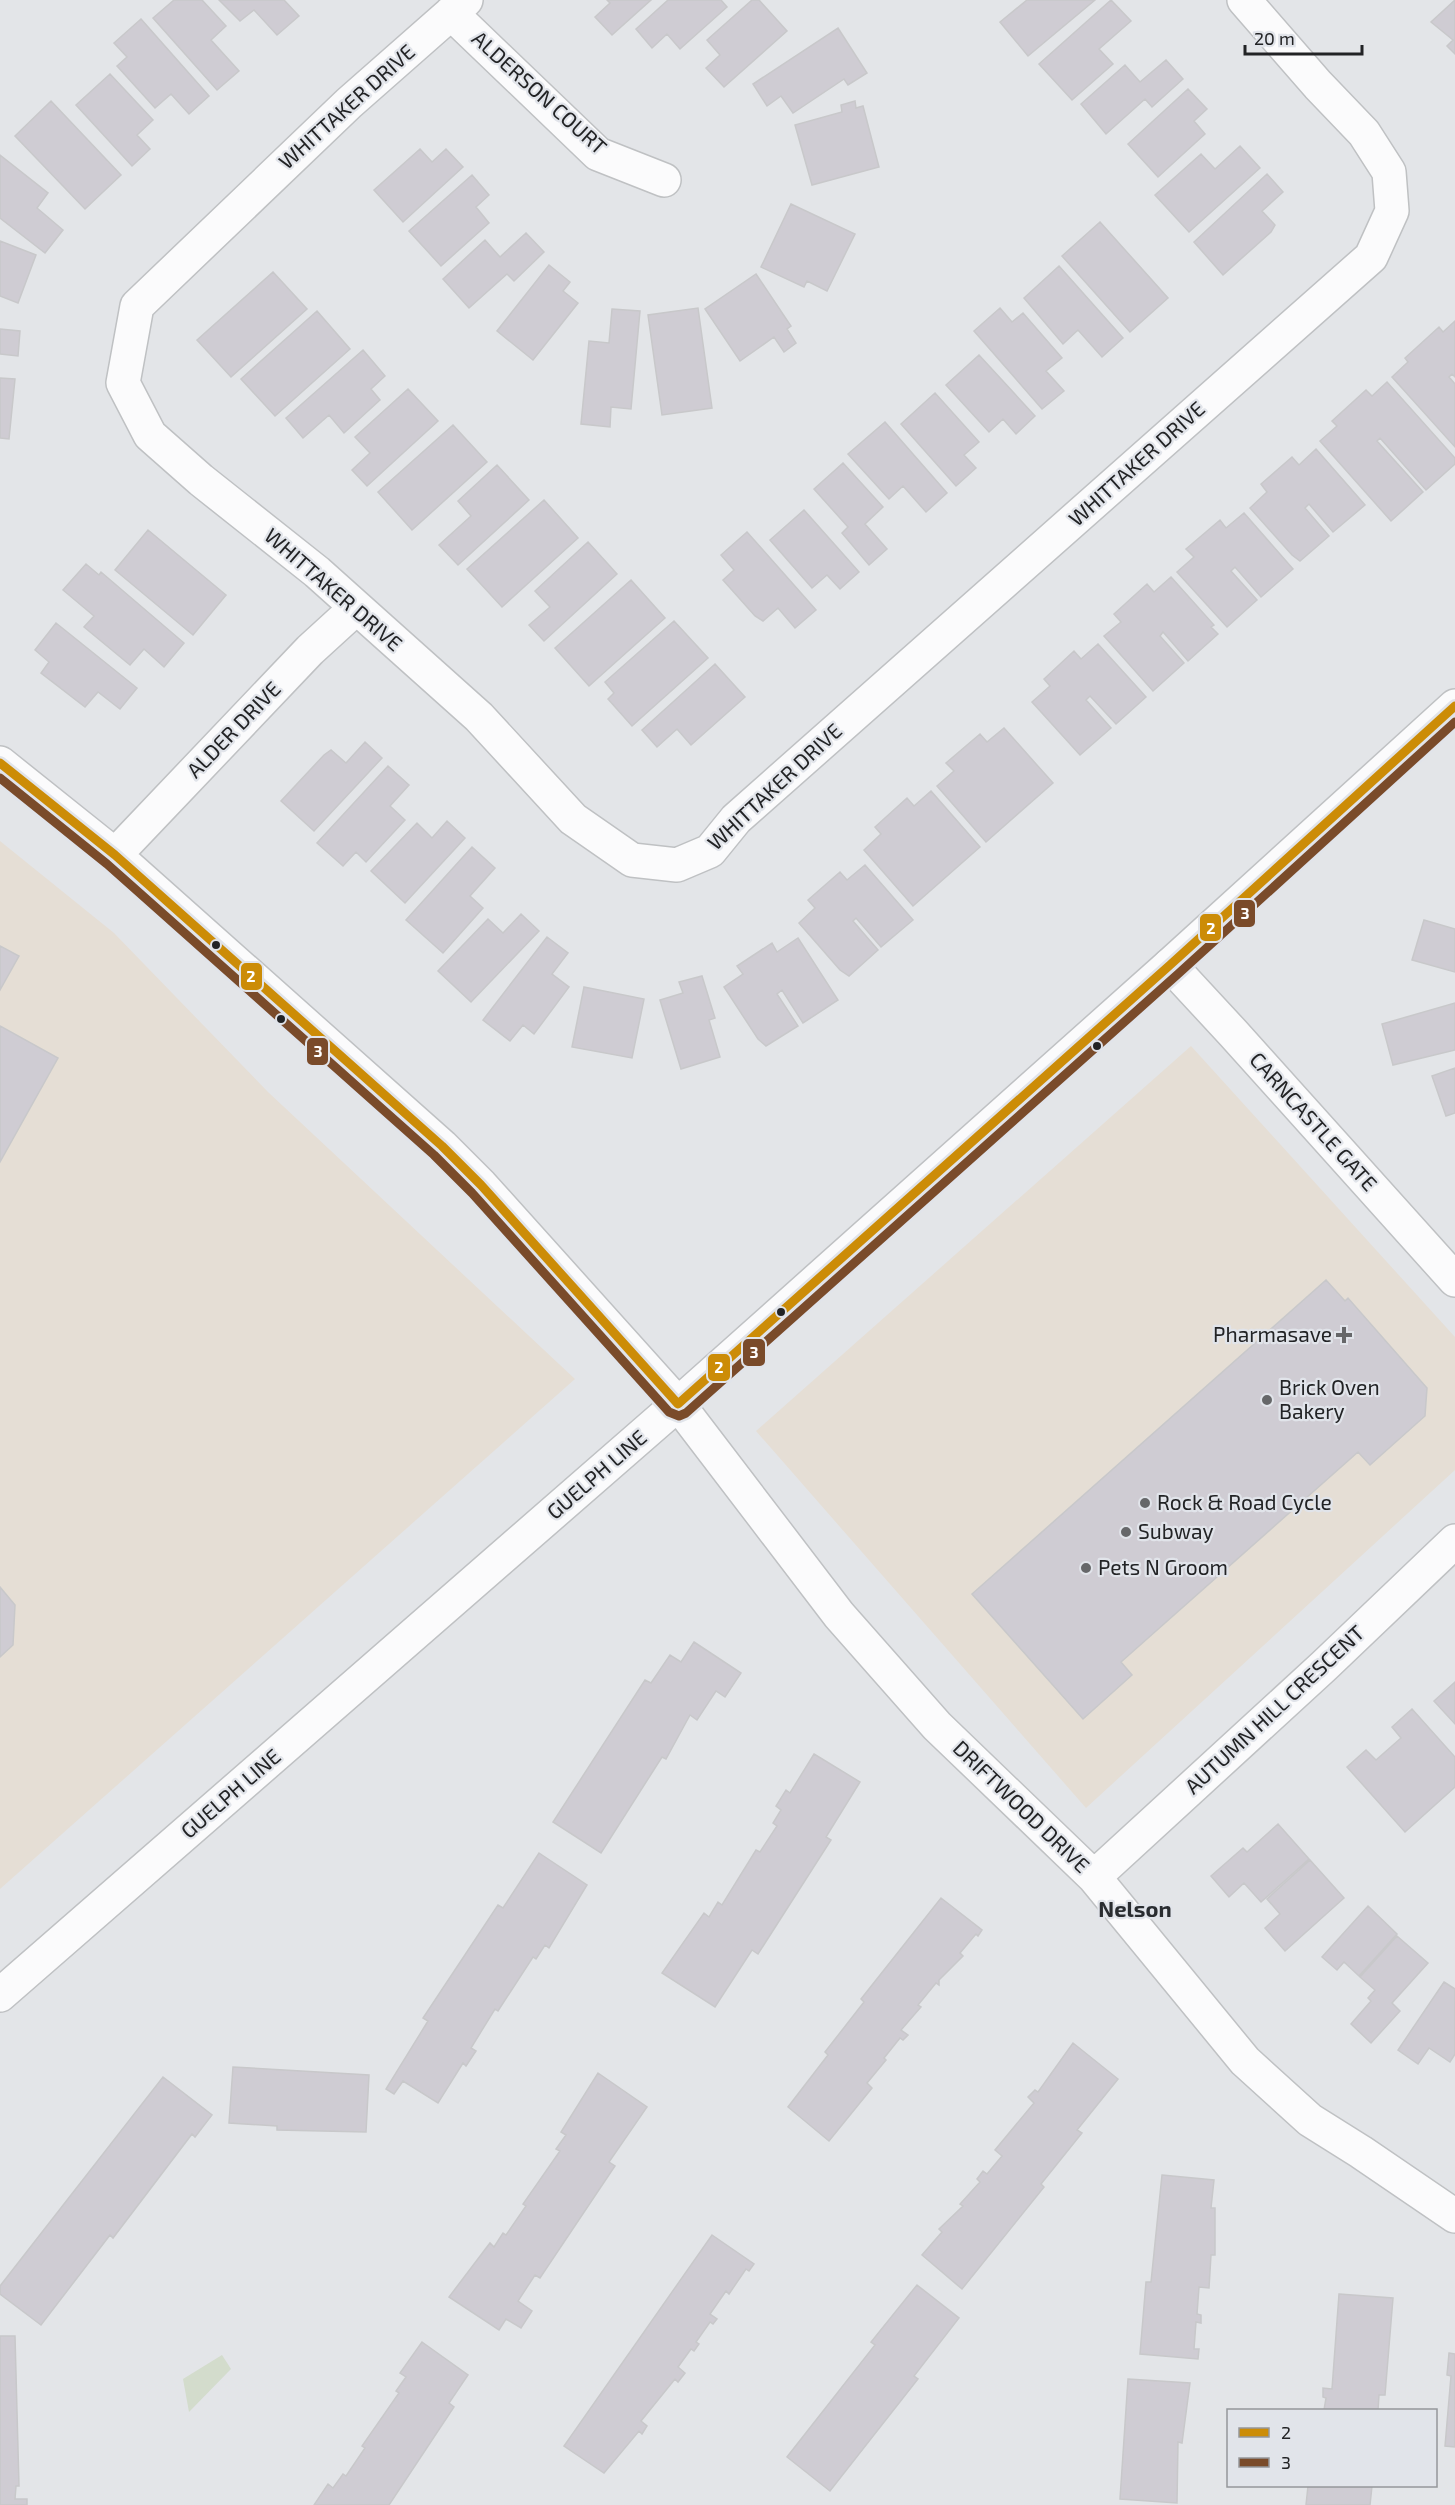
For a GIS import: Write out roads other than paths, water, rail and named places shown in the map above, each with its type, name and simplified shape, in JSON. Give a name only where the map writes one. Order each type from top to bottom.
[{"type":"street","name":"WHITTAKER DRIVE","points":[[459,7],[340,111],[137,306],[123,383],[150,435],[201,480],[317,572],[479,717],[573,819],[632,860],[677,866],[710,850],[744,811],[1371,257],[1392,211],[1389,172],[1364,133],[1318,85],[1244,0]]},
{"type":"street","name":"ALDERSON COURT","points":[[459,7],[598,154],[663,180]]},
{"type":"street","name":"ALDER DRIVE","points":[[115,855],[310,650],[356,608]]},
{"type":"street","name":"GUELPH LINE","points":[[0,1995],[678,1404],[1170,965],[1455,706]]},
{"type":"street","name":"DRIFTWOOD DRIVE","points":[[0,763],[115,855],[442,1146],[481,1185],[678,1404],[839,1615],[937,1726],[1094,1877],[1245,2061],[1310,2120],[1455,2216]]},
{"type":"street","name":"CARNCASTLE GATE","points":[[1170,965],[1455,1280]]},
{"type":"street","name":"AUTUMN HILL CRESCENT","points":[[1094,1877],[1324,1666],[1455,1541]]},
{"type":"place","name":"Pharmasave","points":[[1344,1335]]},
{"type":"place","name":"Brick Oven Bakery","points":[[1267,1400]]},
{"type":"place","name":"Rock & Road Cycle","points":[[1145,1503]]},
{"type":"place","name":"Subway","points":[[1126,1532]]},
{"type":"place","name":"Pets N Groom","points":[[1086,1568]]},
{"type":"district","name":"Nelson","points":[[1135,1909]]}]
